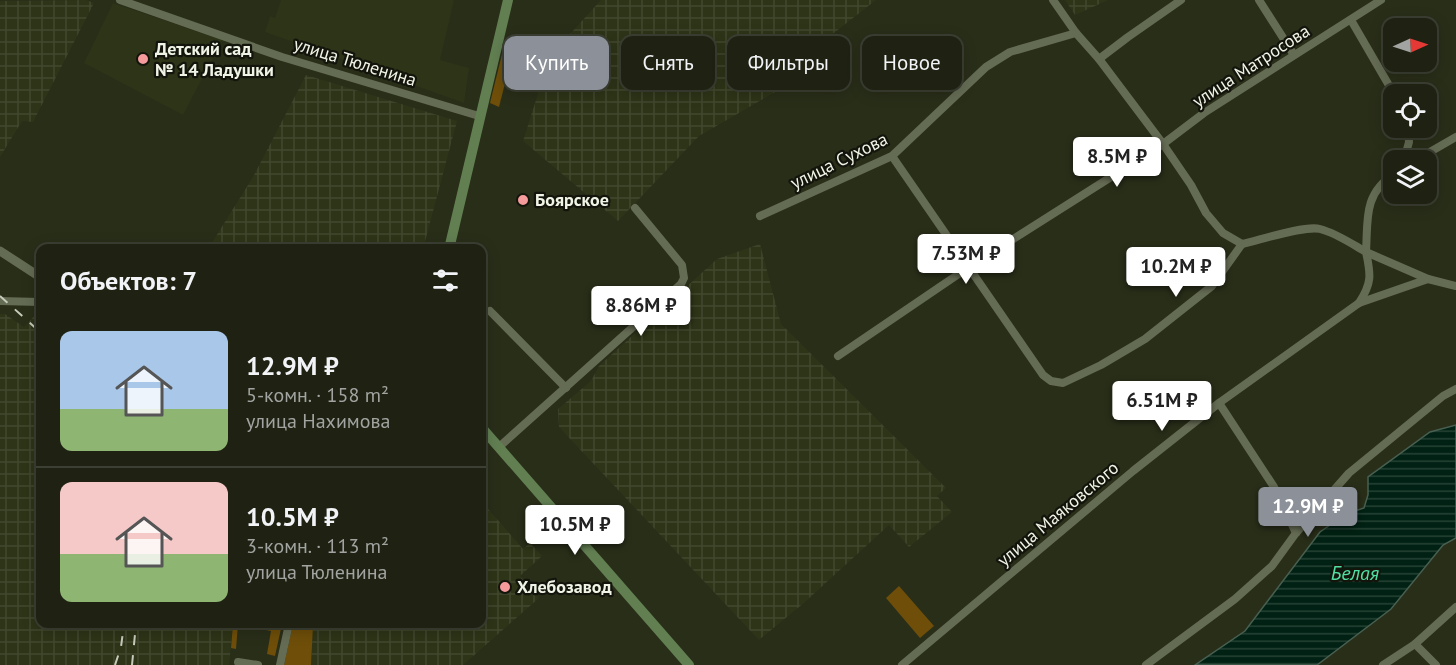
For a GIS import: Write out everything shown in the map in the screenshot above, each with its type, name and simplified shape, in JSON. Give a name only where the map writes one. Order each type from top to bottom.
[{"type":"main road","points":[[450,244],[508,0]]},
{"type":"main road","points":[[486,432],[685,664]]},
{"type":"street","name":"улица Тюленина","points":[[120,0],[282,57],[479,116]]},
{"type":"street","points":[[1053,0],[1163,144],[1191,185],[1206,213],[1223,233],[1242,244]]},
{"type":"street","points":[[1099,59],[1181,0]]},
{"type":"street","points":[[1259,0],[1293,55]]},
{"type":"street","name":"улица Матросова","points":[[838,356],[969,267],[1163,144],[1204,113],[1381,0]]},
{"type":"street","points":[[1351,20],[1389,84]]},
{"type":"street","name":"улица Сухова","points":[[760,216],[891,156],[986,67],[1010,52],[1076,33]]},
{"type":"street","points":[[1433,150],[1456,137]]},
{"type":"street","points":[[891,156],[1043,375],[1051,381],[1063,383],[1101,365],[1145,339],[1212,286],[1242,244],[1318,228],[1428,279],[1456,286]]},
{"type":"street","points":[[1359,303],[1371,279],[1366,252],[1371,196],[1383,182]]},
{"type":"street","points":[[499,447],[681,284],[684,278],[682,265],[635,208]]},
{"type":"street","points":[[0,251],[36,274]]},
{"type":"street","name":"улица Маяковского","points":[[902,665],[1133,471],[1219,403],[1359,303],[1428,279]]},
{"type":"street","points":[[0,301],[36,302]]},
{"type":"street","points":[[490,310],[566,388]]},
{"type":"street","points":[[1146,665],[1235,599],[1272,566],[1296,533],[1349,473],[1443,396],[1456,389]]},
{"type":"street","points":[[1219,403],[1274,487],[1296,533]]},
{"type":"street","points":[[1383,665],[1415,644],[1456,607]]},
{"type":"street","points":[[280,665],[289,628]]},
{"type":"street","points":[[1415,644],[1436,665]]},
{"type":"street","points":[[238,662],[258,665]]},
{"type":"shaded area","points":[[86,0],[94,3],[33,122],[22,121],[0,157],[0,1]]},
{"type":"shaded area","points":[[281,0],[454,0],[440,60],[469,68],[464,103],[265,32],[270,16],[275,18]]},
{"type":"shaded area","points":[[601,0],[876,0],[830,36],[727,36],[727,90],[779,90],[699,136],[618,221],[523,141],[539,90],[609,90],[609,36],[568,36]]},
{"type":"shaded area","points":[[1065,0],[1108,0],[1075,15]]},
{"type":"shaded area","points":[[113,3],[222,40],[183,115],[84,63]]},
{"type":"shaded area","points":[[504,50],[504,87],[499,107],[490,103]]},
{"type":"shaded area","points":[[306,75],[457,121],[424,244],[211,244],[253,177]]},
{"type":"shaded area","points":[[760,244],[781,324],[946,488],[937,496],[952,512],[909,547],[889,525],[805,602],[759,640],[559,427],[558,409],[591,381],[599,366],[717,259]]},
{"type":"shaded area","points":[[0,314],[5,314],[24,327],[36,314],[36,628],[233,628],[229,665],[0,665]]},
{"type":"shaded area","name":"Хлебозавод","points":[[486,507],[523,549],[530,543],[542,556],[520,576],[539,598],[463,665],[311,665],[313,628],[486,628]]},
{"type":"shaded area","points":[[899,586],[934,626],[920,638],[886,598]]},
{"type":"shaded area","points":[[233,628],[238,628],[236,649],[231,648]]},
{"type":"shaded area","points":[[257,628],[281,628],[275,656],[267,654],[271,631]]},
{"type":"shaded area","points":[[292,628],[313,628],[311,665],[284,665]]},
{"type":"water","name":"Белая","points":[[1456,425],[1456,538],[1443,545],[1391,609],[1317,665],[1195,665],[1245,631],[1320,532],[1353,509],[1364,508],[1368,495],[1368,477],[1430,432]]},
{"type":"railway","points":[[0,296],[36,328]]},
{"type":"railway","points":[[115,665],[121,647],[123,628]]},
{"type":"railway","points":[[132,665],[136,628]]},
{"type":"place","name":"Детский сад № 14 Ладушки","points":[[143,59]]},
{"type":"place","name":"Боярское","points":[[523,200]]},
{"type":"place","name":"Хлебозавод","points":[[505,587]]}]
